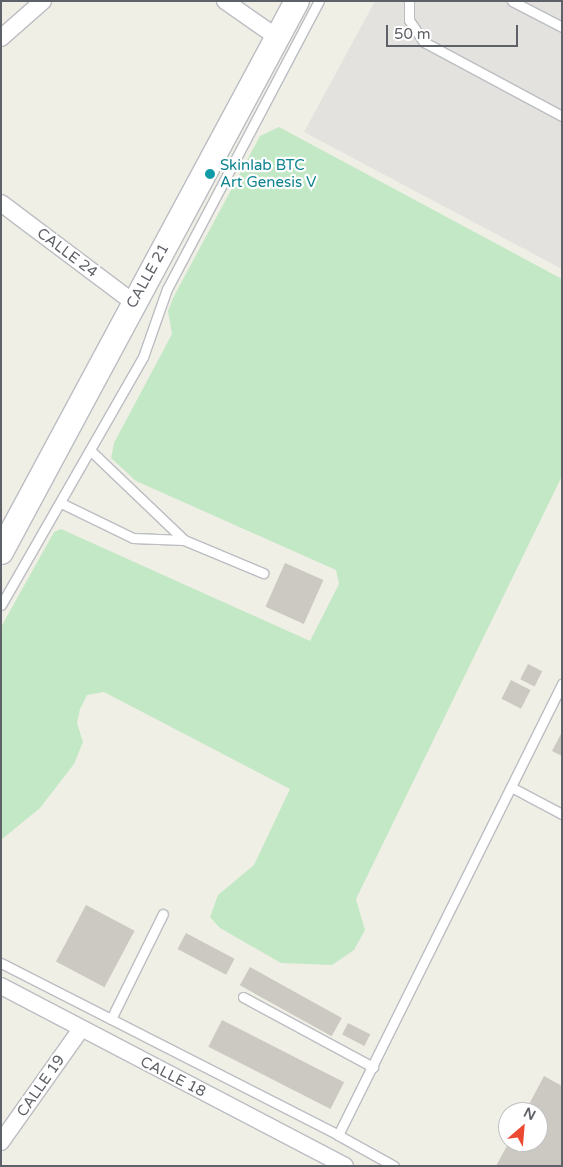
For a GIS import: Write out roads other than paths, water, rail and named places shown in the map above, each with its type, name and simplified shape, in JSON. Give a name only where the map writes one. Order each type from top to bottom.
[{"type":"street","points":[[1,38],[43,1]]},
{"type":"street","points":[[226,1],[278,38]]},
{"type":"street","name":"CALLE 21","points":[[1,552],[133,302],[297,1]]},
{"type":"street","name":"CALLE 24","points":[[1,203],[133,302]]},
{"type":"street","name":"CALLE 18","points":[[1,986],[346,1166]]},
{"type":"street","name":"CALLE 19","points":[[1,1142],[81,1029]]},
{"type":"lane","points":[[1,606],[143,358],[167,289],[319,1]]},
{"type":"lane","points":[[409,1],[409,20],[424,42],[562,116]]},
{"type":"lane","points":[[512,1],[562,28]]},
{"type":"lane","points":[[91,451],[184,540]]},
{"type":"lane","points":[[61,503],[133,538],[184,540],[263,573]]},
{"type":"lane","points":[[338,1135],[562,684]]},
{"type":"lane","points":[[511,787],[562,814]]},
{"type":"lane","points":[[111,1019],[163,914]]},
{"type":"lane","points":[[1,963],[338,1135],[394,1166]]},
{"type":"lane","points":[[243,997],[373,1067]]},
{"type":"place","name":"Skinlab BTC Art Genesis V","points":[[210,174]]}]
